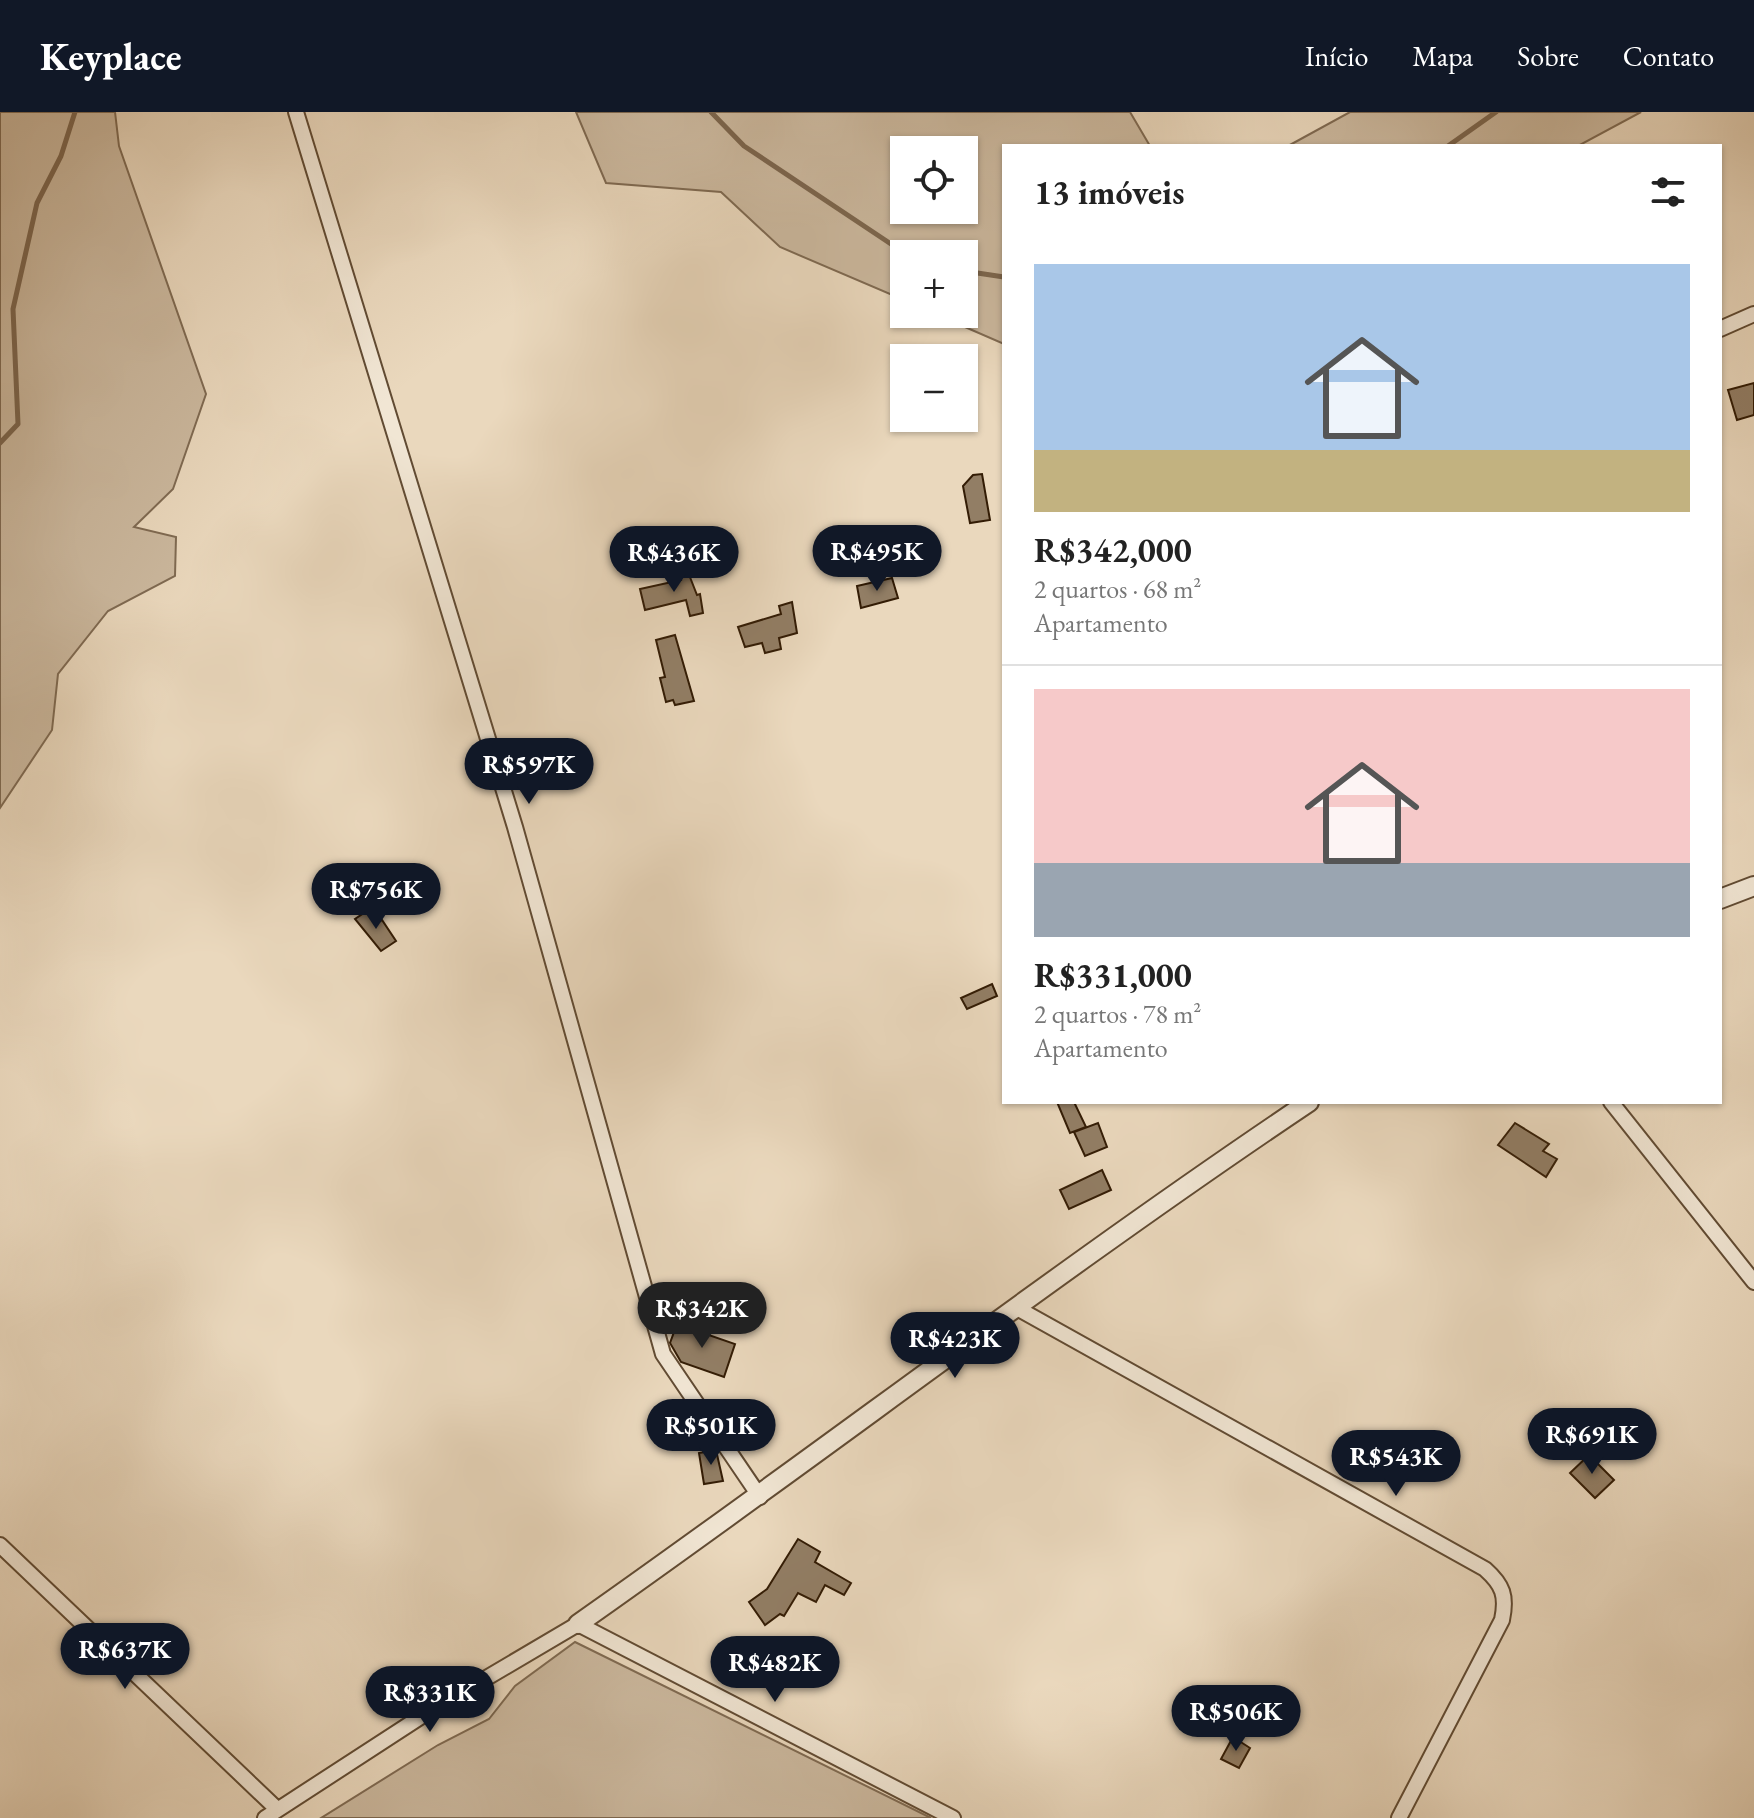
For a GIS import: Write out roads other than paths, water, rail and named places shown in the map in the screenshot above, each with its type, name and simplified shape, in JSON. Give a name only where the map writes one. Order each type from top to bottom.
[{"type":"street","points":[[296,112],[515,827],[663,1354],[760,1497]]},
{"type":"street","points":[[1722,328],[1754,314]]},
{"type":"street","points":[[1722,898],[1754,886]]},
{"type":"street","points":[[0,1545],[271,1814],[434,1709],[578,1624],[760,1497],[1017,1308],[1306,1104]]},
{"type":"street","points":[[1613,1104],[1754,1282]]},
{"type":"street","points":[[1017,1308],[1485,1569],[1501,1584],[1505,1602],[1502,1620],[1463,1702],[1399,1818]]},
{"type":"street","points":[[578,1624],[953,1818]]},
{"type":"waterway","points":[[0,443],[18,424],[13,309],[37,203],[61,156],[75,112]]},
{"type":"waterway","points":[[711,112],[744,146],[890,243]]},
{"type":"waterway","points":[[1451,144],[1496,112]]},
{"type":"waterway","points":[[978,273],[1002,277]]}]
